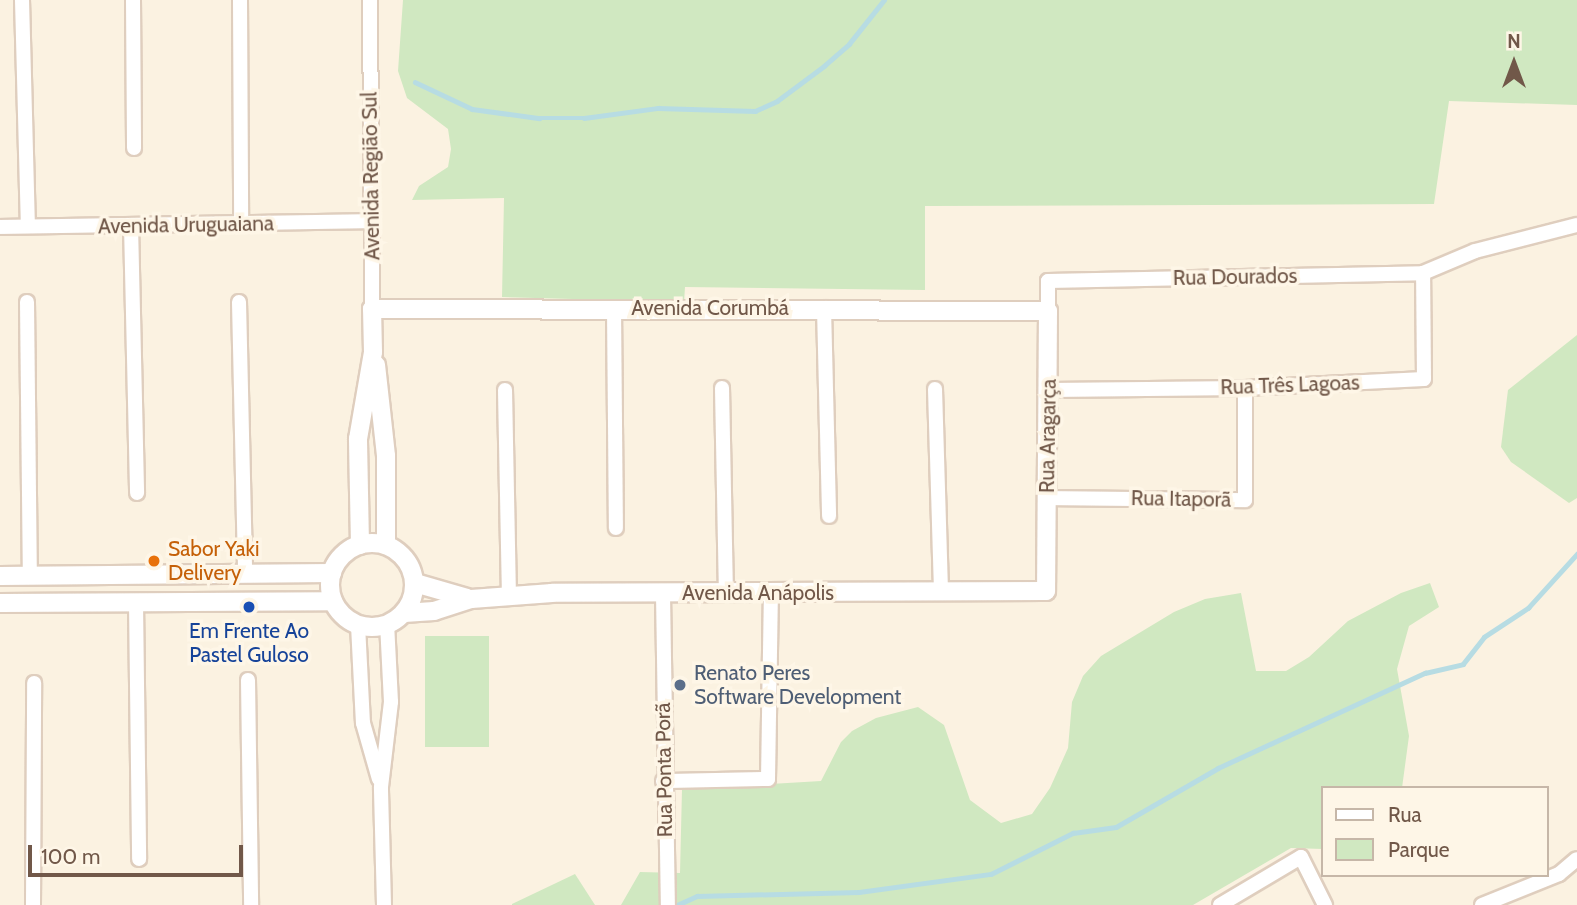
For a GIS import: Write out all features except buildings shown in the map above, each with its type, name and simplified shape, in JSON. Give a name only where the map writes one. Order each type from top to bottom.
[{"type":"street","points":[[22,0],[28,226]]},
{"type":"street","points":[[133,0],[134,148]]},
{"type":"street","points":[[240,0],[241,224]]},
{"type":"street","name":"Avenida Região Sul","points":[[370,0],[373,352],[386,456],[386,545]]},
{"type":"street","name":"Avenida Uruguaiana","points":[[0,227],[372,221]]},
{"type":"street","points":[[131,225],[137,493]]},
{"type":"street","points":[[1423,273],[1475,251],[1577,225]]},
{"type":"street","name":"Rua Dourados","points":[[1048,281],[1423,273]]},
{"type":"street","name":"Rua Três Lagoas","points":[[1049,390],[1245,388],[1424,379],[1423,273]]},
{"type":"street","name":"Rua Aragarça","points":[[1046,591],[1048,281]]},
{"type":"street","points":[[27,302],[30,576]]},
{"type":"street","points":[[239,302],[245,574]]},
{"type":"street","points":[[614,308],[616,528]]},
{"type":"street","points":[[824,308],[829,516]]},
{"type":"street","name":"Avenida Corumbá","points":[[372,309],[824,308],[1048,311]]},
{"type":"street","name":"Avenida Região Sul","points":[[360,545],[358,439],[373,352]]},
{"type":"street","points":[[722,388],[726,593]]},
{"type":"street","name":"Rua Itaporã","points":[[1048,498],[1245,500],[1245,388]]},
{"type":"street","points":[[935,389],[941,591]]},
{"type":"street","points":[[505,390],[509,595]]},
{"type":"street","points":[[360,545],[386,545],[408,562],[415,583],[404,613],[387,624],[358,625],[343,615],[333,601],[332,573],[342,556],[360,545]]},
{"type":"street","points":[[0,576],[332,573]]},
{"type":"street","name":"Avenida Anápolis","points":[[415,583],[471,598]]},
{"type":"street","name":"Avenida Anápolis","points":[[404,613],[434,611],[471,598],[509,595],[1046,591]]},
{"type":"street","name":"Rua Ponta Porã","points":[[663,593],[663,781],[668,905]]},
{"type":"street","points":[[663,781],[768,779],[771,593]]},
{"type":"street","points":[[0,603],[333,601]]},
{"type":"street","points":[[136,602],[139,859]]},
{"type":"street","points":[[384,905],[381,787],[391,702],[387,624]]},
{"type":"street","points":[[358,625],[363,723],[381,787]]},
{"type":"street","points":[[248,680],[251,905]]},
{"type":"street","points":[[33,905],[34,683]]},
{"type":"street","points":[[1220,905],[1301,857],[1325,905]]},
{"type":"street","points":[[1482,905],[1559,874],[1577,859]]},
{"type":"green space","points":[[403,0],[1577,0],[1577,105],[1449,101],[1434,204],[925,206],[925,290],[685,287],[684,302],[502,297],[504,198],[412,200],[419,186],[448,167],[451,149],[448,129],[407,98],[398,71]]},
{"type":"green space","points":[[1577,335],[1577,498],[1569,503],[1511,462],[1501,447],[1508,390]]},
{"type":"green space","points":[[1430,583],[1439,607],[1409,626],[1397,669],[1409,736],[1402,786],[1322,786],[1322,849],[1291,848],[1193,905],[621,905],[640,872],[680,873],[682,789],[821,781],[841,742],[852,731],[876,718],[918,707],[944,725],[970,800],[1001,823],[1032,814],[1050,788],[1068,748],[1072,702],[1083,676],[1101,656],[1174,612],[1205,599],[1241,593],[1256,671],[1286,671],[1309,657],[1348,621],[1401,593]]},
{"type":"green space","points":[[425,636],[489,636],[489,747],[425,747]]},
{"type":"green space","points":[[575,874],[595,905],[512,905],[512,904]]},
{"type":"waterway","points":[[415,82],[472,109],[539,118],[584,118],[658,108],[755,111],[777,101],[824,66],[849,44],[884,0]]},
{"type":"waterway","points":[[677,905],[697,896],[859,892],[991,874],[1073,833],[1116,827],[1218,768],[1425,673],[1463,664],[1484,637],[1528,608],[1577,554]]},
{"type":"place","name":"Sabor Yaki Delivery","points":[[154,561]]},
{"type":"place","name":"Em Frente Ao Pastel Guloso","points":[[249,607]]},
{"type":"place","name":"Renato Peres Software Development","points":[[680,685]]}]
